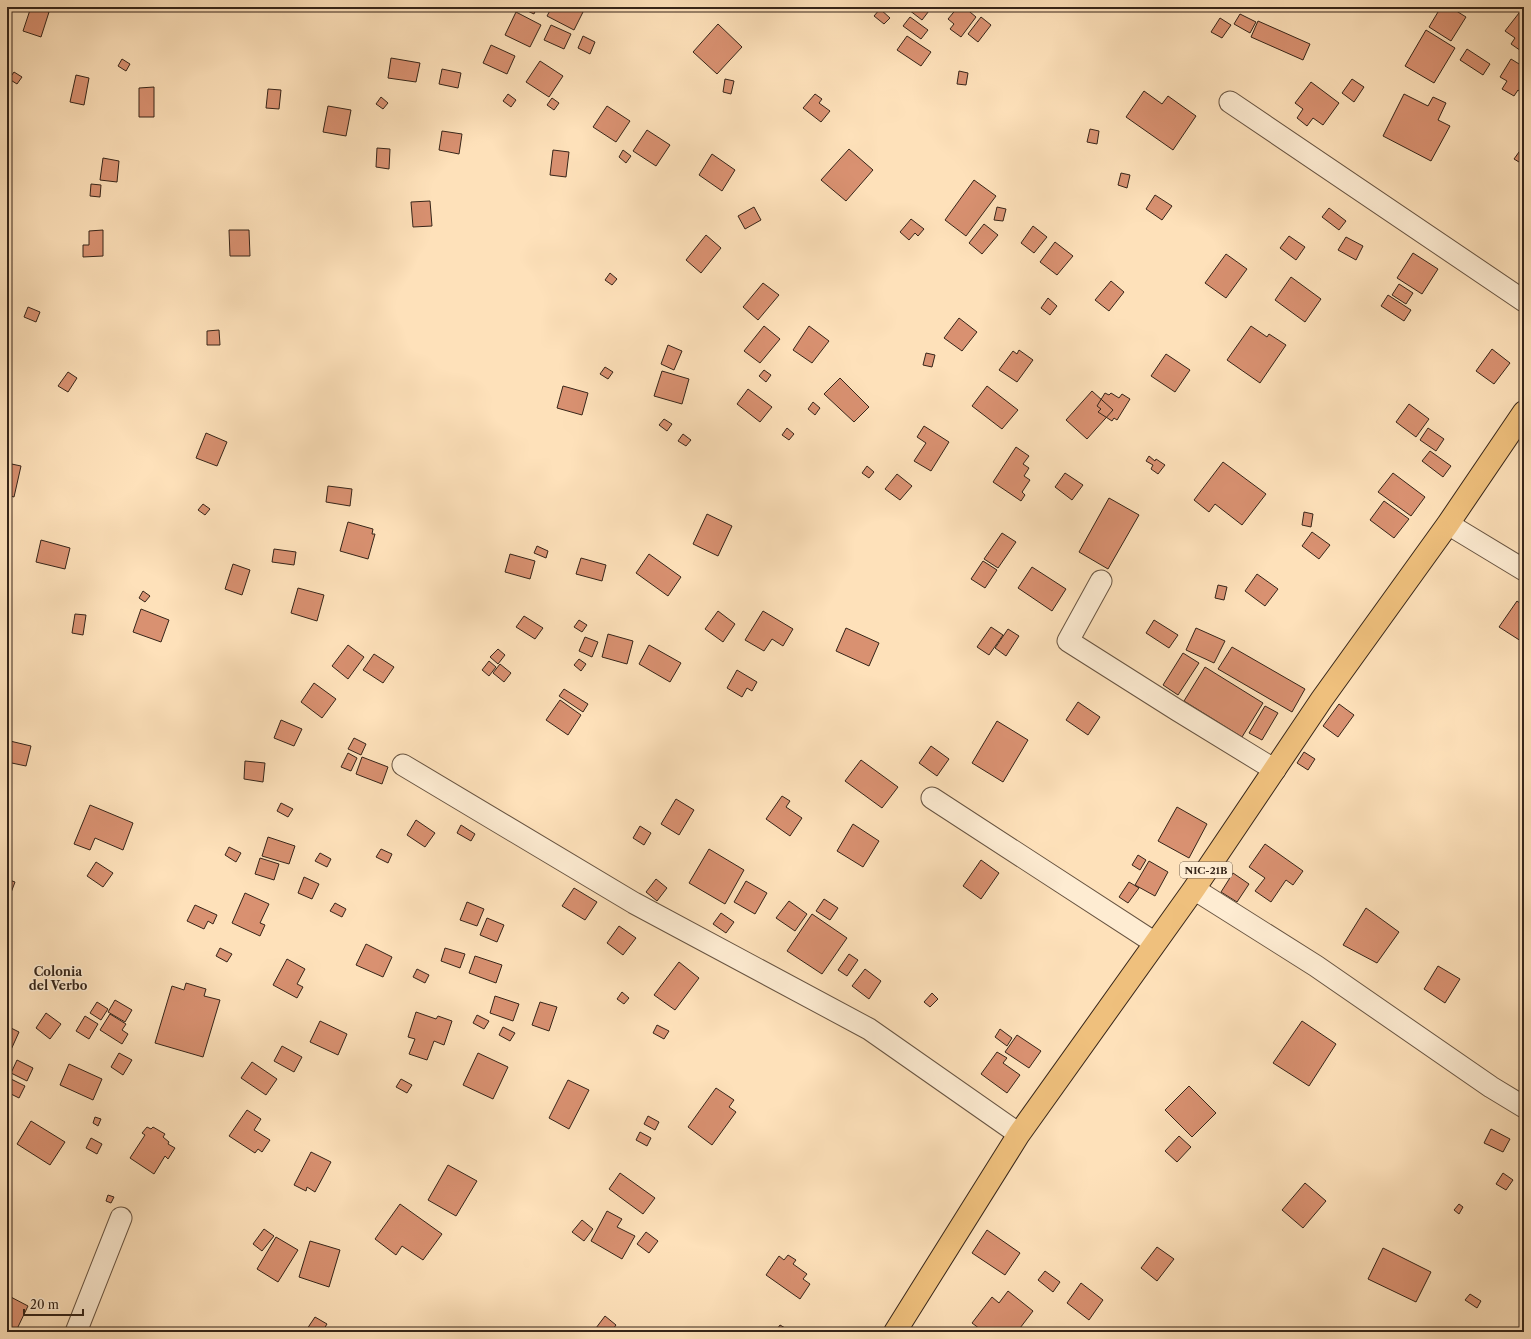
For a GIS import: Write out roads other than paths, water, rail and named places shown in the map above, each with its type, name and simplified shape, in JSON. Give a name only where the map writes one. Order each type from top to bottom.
[{"type":"highway","name":"NIC-21B","points":[[894,1332],[1019,1134],[1194,889],[1322,699],[1448,524],[1524,412]]},
{"type":"street","points":[[1230,102],[1524,301]]},
{"type":"street","points":[[1448,524],[1524,570]]},
{"type":"street","points":[[1101,581],[1068,641],[1275,770]]},
{"type":"street","points":[[403,765],[634,903],[869,1029],[1019,1134]]},
{"type":"street","points":[[932,798],[1156,943]]},
{"type":"street","points":[[1194,889],[1316,966],[1524,1107]]},
{"type":"street","points":[[76,1332],[121,1218]]},
{"type":"district","name":"Colonia del Verbo","points":[[58,979]]}]
